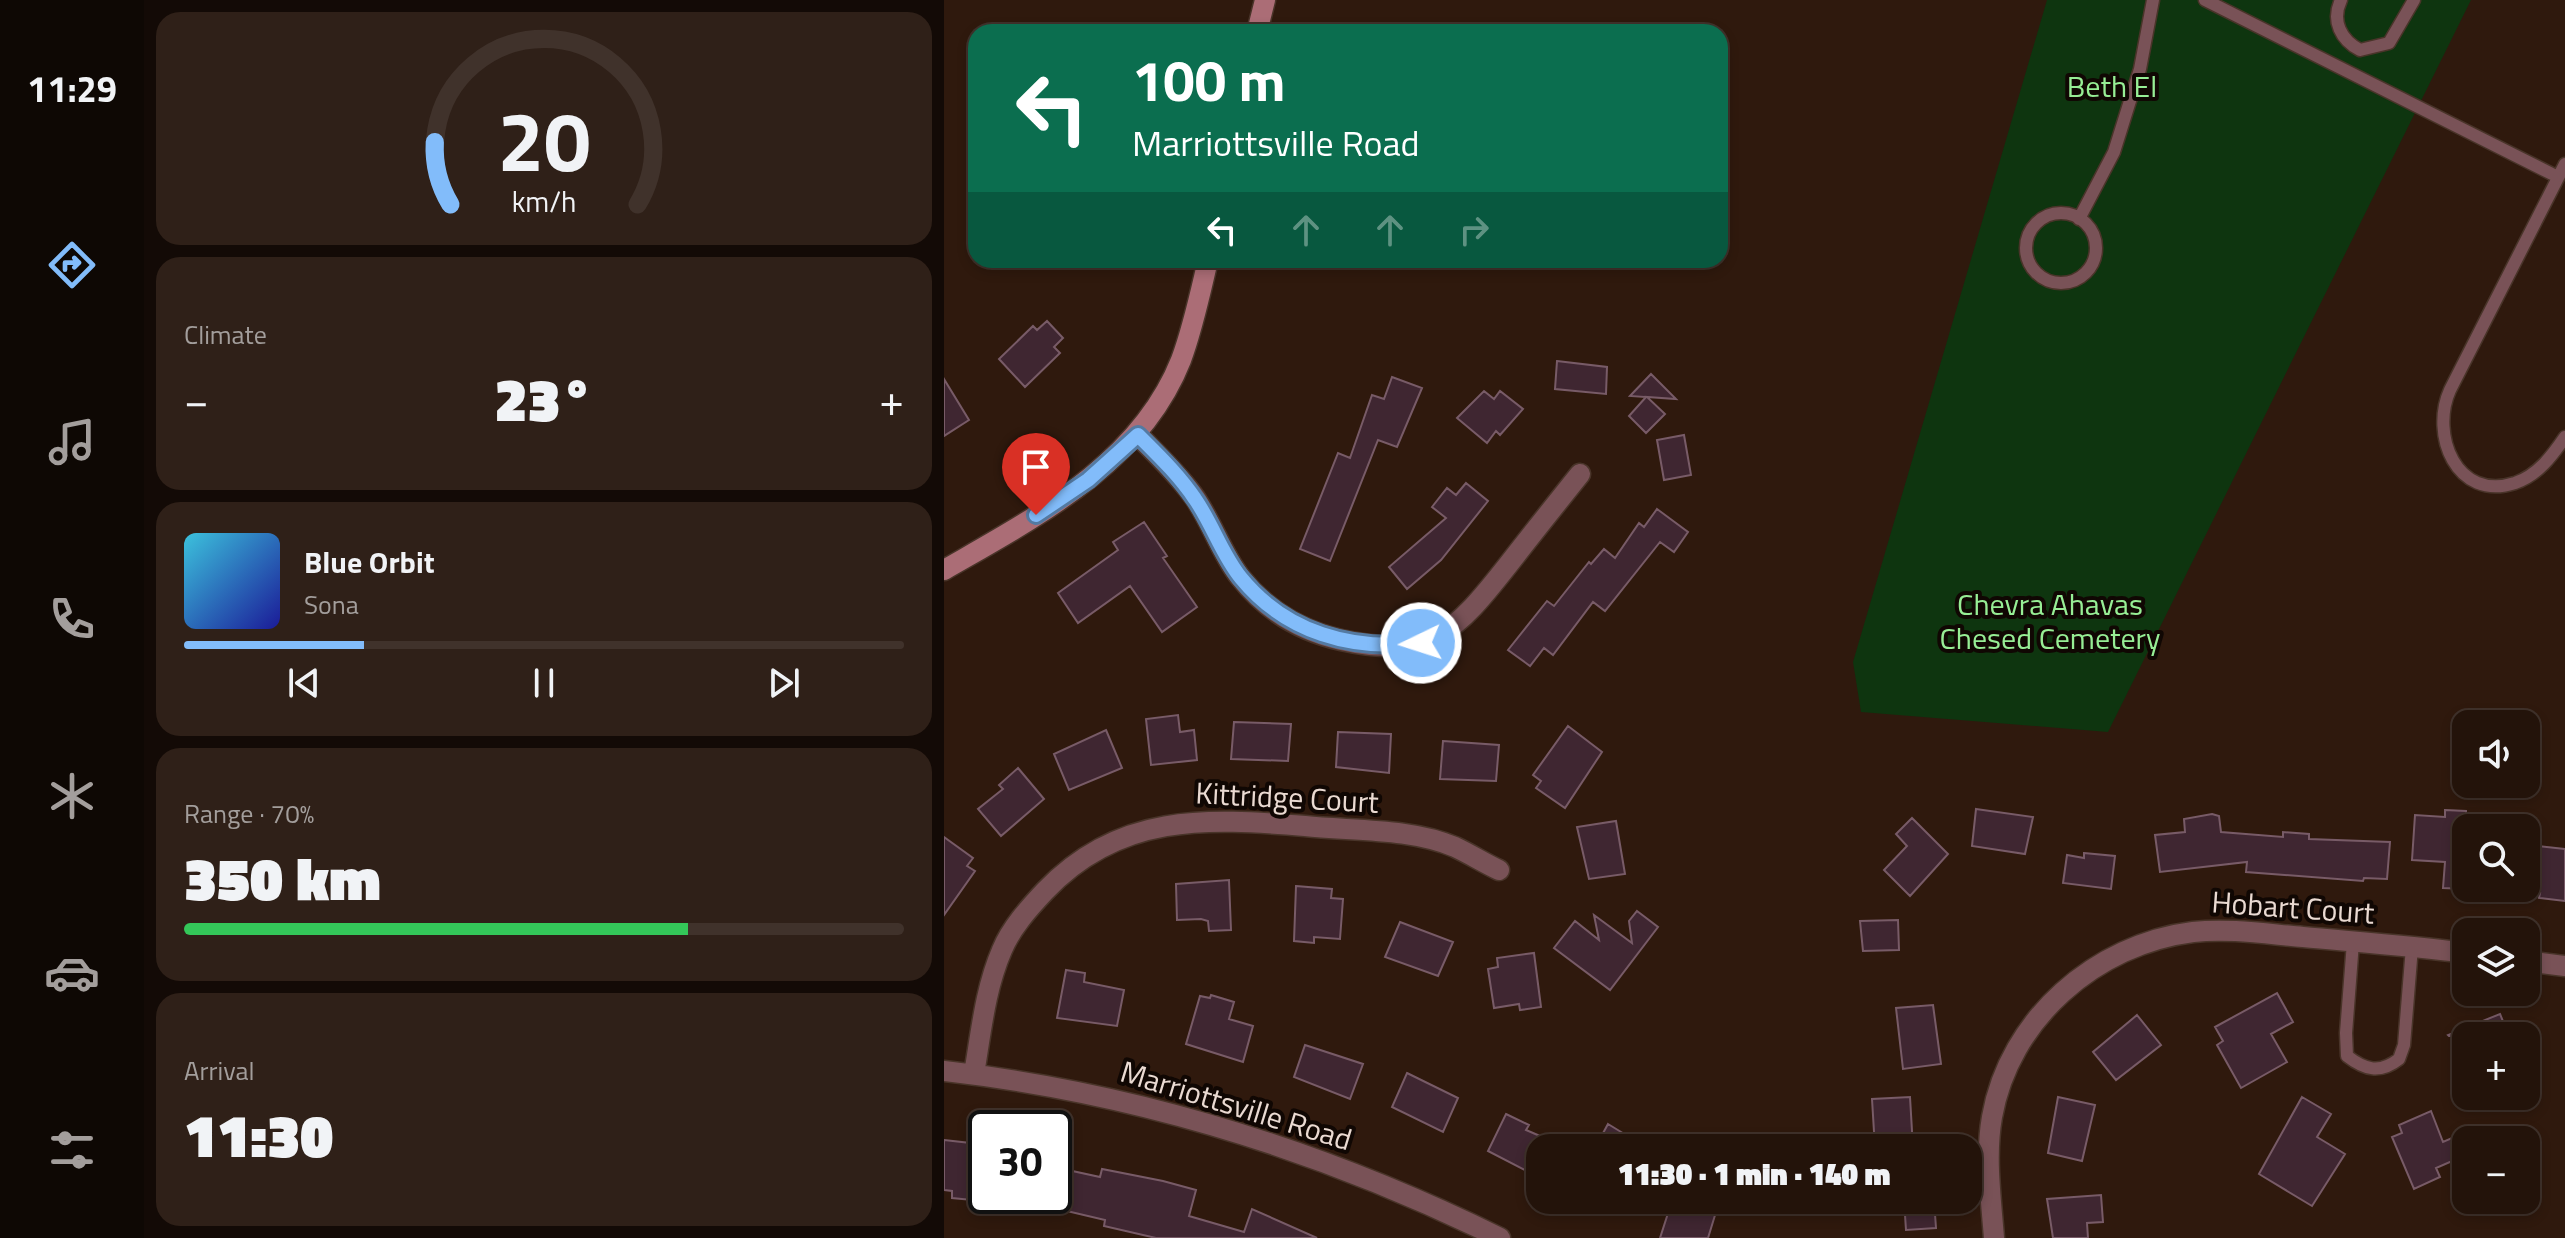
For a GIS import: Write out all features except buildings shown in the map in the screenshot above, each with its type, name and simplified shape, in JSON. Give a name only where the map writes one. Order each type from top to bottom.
[{"type":"main road","points":[[1259,24],[1265,0]]},
{"type":"main road","points":[[944,570],[1051,505],[1097,472],[1138,435],[1180,361],[1206,268]]},
{"type":"street","points":[[1138,435],[1195,498],[1239,576],[1266,605],[1297,626],[1326,636],[1389,647],[1421,643],[1447,632],[1470,614],[1580,474]]},
{"type":"street","name":"Kittridge Court","points":[[974,1074],[993,977],[1002,948],[1026,911],[1058,878],[1099,849],[1136,832],[1182,822],[1233,820],[1406,835],[1453,846],[1499,870]]},
{"type":"street","name":"Hobart Court","points":[[1994,1238],[1989,1149],[1992,1116],[2004,1074],[2034,1021],[2077,979],[2129,950],[2158,939],[2195,932],[2237,931],[2452,951]]},
{"type":"street","points":[[2540,963],[2565,966]]},
{"type":"street","name":"Marriottsville Road","points":[[944,1071],[1097,1095],[1229,1130],[1387,1185],[1500,1238]]},
{"type":"lane","points":[[2079,219],[2114,152],[2140,69],[2153,0]]},
{"type":"lane","points":[[2205,0],[2558,177]]},
{"type":"lane","points":[[2341,0],[2337,8],[2339,31],[2352,46],[2360,50],[2389,43],[2414,0]]},
{"type":"lane","points":[[2341,68],[2352,46]]},
{"type":"lane","points":[[2564,441],[2553,456],[2531,475],[2499,485],[2482,482],[2456,467],[2447,451],[2442,409],[2565,164]]},
{"type":"lane","points":[[2063,213],[2079,219],[2092,232],[2096,244],[2089,269],[2069,282],[2049,281],[2039,275],[2027,255],[2032,229],[2051,215],[2063,213]]},
{"type":"lane","points":[[2353,942],[2347,1056],[2361,1067],[2375,1070],[2399,1059],[2404,1045],[2412,947]]},
{"type":"green space","name":"Chevra Ahavas Chesed Cemetery","points":[[2047,0],[2471,0],[2108,732],[1861,712],[1853,662]]},
{"type":"route","points":[[1036,515],[1088,480],[1138,435],[1195,498],[1239,576],[1266,605],[1297,626],[1358,644],[1389,647],[1421,643]]},
{"type":"park label","name":"Beth El","points":[[2112,87]]}]
